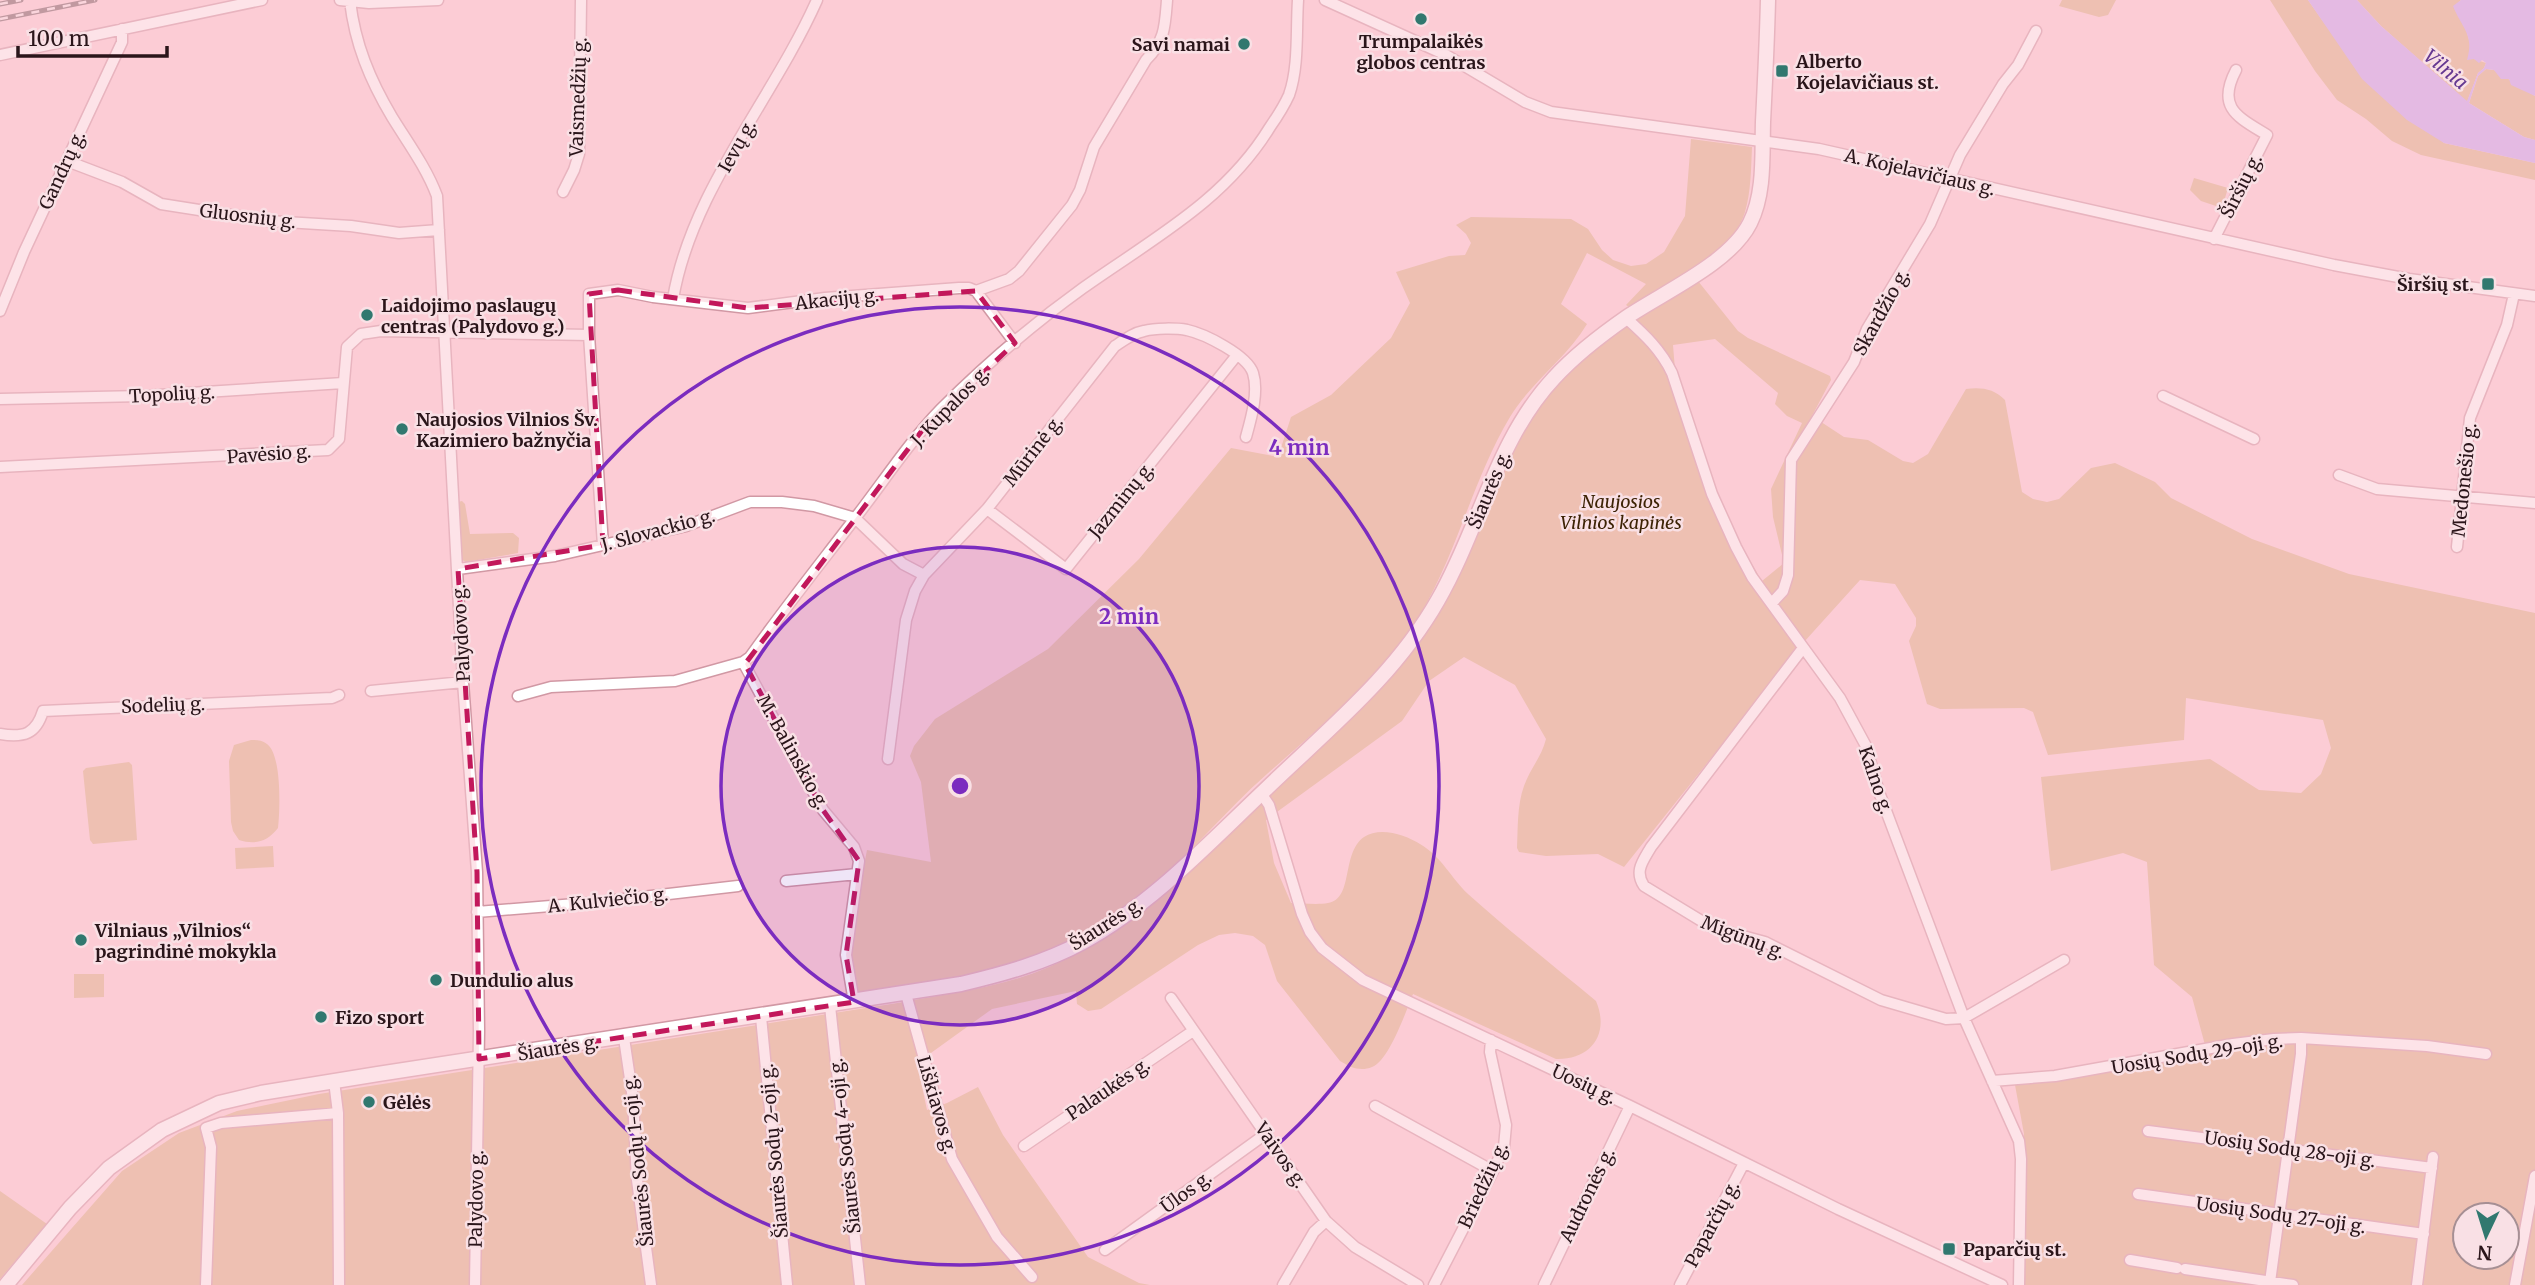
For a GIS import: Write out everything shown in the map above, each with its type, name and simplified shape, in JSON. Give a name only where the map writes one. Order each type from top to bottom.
[{"type":"main road","name":"Šiaurės g.","points":[[6,1285],[69,1208],[109,1168],[148,1138],[197,1111],[236,1098],[906,994],[1008,973],[1082,942],[1119,919],[1155,892],[1359,702],[1401,655],[1427,618],[1449,578],[1500,462],[1523,417],[1554,378],[1578,354],[1626,318],[1712,263],[1737,242],[1755,211],[1759,192],[1768,0]]},
{"type":"street","points":[[0,55],[262,0]]},
{"type":"street","points":[[345,1],[369,3],[438,0]]},
{"type":"street","name":"Vaismedžių g.","points":[[563,192],[579,154],[581,0]]},
{"type":"street","name":"Ievų g.","points":[[673,299],[694,230],[727,161],[801,36],[817,0]]},
{"type":"street","name":"Akacijų g.","points":[[603,545],[587,300],[592,293],[618,290],[748,308],[825,298],[959,288],[976,291],[1009,279],[1019,271],[1072,205],[1080,190],[1094,147],[1146,60],[1162,39],[1167,0]]},
{"type":"street","name":"J. Kupalos g.","points":[[743,662],[750,657],[785,608],[942,408],[1080,290],[1180,221],[1226,185],[1241,168],[1265,135],[1289,94],[1298,0]]},
{"type":"street","name":"A. Kojelavičiaus g.","points":[[1325,0],[1446,55],[1536,107],[1610,121],[1819,149],[2384,275],[2535,296]]},
{"type":"street","name":"Palydovo g.","points":[[345,1],[355,38],[373,83],[429,175],[437,196],[477,912],[479,1059],[475,1285]]},
{"type":"street","name":"Gandrų g.","points":[[0,311],[122,42],[122,29]]},
{"type":"street","name":"Skardžio g.","points":[[1772,603],[1783,591],[1788,576],[1791,460],[1854,362],[1867,329],[1930,224],[1960,155],[2003,84],[2018,65],[2036,31]]},
{"type":"street","name":"Širšių g.","points":[[2214,239],[2267,135],[2237,117],[2230,107],[2228,87],[2236,70]]},
{"type":"street","name":"Gluosnių g.","points":[[67,161],[122,182],[161,204],[269,221],[351,226],[399,233],[439,230]]},
{"type":"street","points":[[976,291],[1015,343]]},
{"type":"street","name":"Medonešio g.","points":[[2457,547],[2470,418],[2508,325],[2514,294]]},
{"type":"street","name":"Kalno g.","points":[[1626,318],[1656,345],[1665,359],[1723,522],[1752,576],[1840,698],[1866,746],[1879,792],[1964,1018],[2019,1141],[2019,1285]]},
{"type":"street","name":"Mūrinė g.","points":[[888,759],[905,620],[915,591],[924,575],[987,509],[1109,354],[1132,335],[1145,330],[1186,330],[1237,355]]},
{"type":"street","name":"Pavėsio g.","points":[[0,467],[328,450],[339,439],[347,347],[360,334],[381,331],[589,335]]},
{"type":"street","points":[[1237,355],[1248,364],[1254,377],[1253,401],[1246,437]]},
{"type":"street","name":"Jazminų g.","points":[[987,509],[1066,569],[1237,355]]},
{"type":"street","name":"Topolių g.","points":[[0,399],[143,396],[343,383]]},
{"type":"street","points":[[2163,396],[2254,439]]},
{"type":"street","points":[[2339,475],[2377,489],[2535,503]]},
{"type":"street","name":"J. Slovackio g.","points":[[458,569],[555,556],[686,526],[750,502],[814,506],[855,518]]},
{"type":"street","points":[[855,518],[903,564],[924,575]]},
{"type":"street","name":"Migūnų g.","points":[[1803,648],[1651,847],[1639,869],[1640,880],[1650,891],[1713,928],[1765,942],[1881,1000],[1946,1019],[1964,1018]]},
{"type":"street","points":[[518,696],[551,687],[675,681],[743,662]]},
{"type":"street","name":"M. Balinskio g.","points":[[743,662],[823,810],[854,848],[859,861],[848,925],[846,955],[854,1002]]},
{"type":"street","points":[[371,691],[463,682]]},
{"type":"street","name":"Sodelių g.","points":[[0,734],[16,735],[32,731],[40,723],[43,710],[332,698],[340,695]]},
{"type":"street","name":"Uosių g.","points":[[1261,793],[1269,805],[1310,932],[1322,948],[1363,979],[1630,1105],[1838,1209],[2002,1285]]},
{"type":"street","points":[[786,881],[857,874]]},
{"type":"street","name":"A. Kulviečio g.","points":[[477,912],[600,902],[738,886]]},
{"type":"street","points":[[1964,1018],[2064,960]]},
{"type":"street","name":"Liškiavos g.","points":[[906,994],[952,1159],[997,1237],[1032,1277]]},
{"type":"street","name":"Vaivos g.","points":[[1171,998],[1326,1221],[1355,1247],[1419,1285]]},
{"type":"street","name":"Šiaurės Sodų 4-oji g.","points":[[830,1006],[860,1285]]},
{"type":"street","name":"Šiaurės Sodų 2-oji g.","points":[[761,1017],[787,1285]]},
{"type":"street","name":"Palaukės g.","points":[[1024,1146],[1193,1031]]},
{"type":"street","name":"Šiaurės Sodų 1-oji g.","points":[[624,1038],[633,1099],[638,1180],[650,1285]]},
{"type":"street","points":[[2270,1282],[2301,1038]]},
{"type":"street","name":"Uosių Sodų 29-oji g.","points":[[1992,1081],[2055,1076],[2233,1044],[2301,1038],[2427,1046],[2486,1054]]},
{"type":"street","name":"Briedžių g.","points":[[1434,1285],[1504,1147],[1506,1125],[1489,1052],[1491,1040]]},
{"type":"street","points":[[334,1081],[338,1113],[339,1285]]},
{"type":"street","name":"Audronės g.","points":[[1544,1285],[1630,1105]]},
{"type":"street","points":[[1375,1106],[1493,1171]]},
{"type":"street","points":[[197,1111],[206,1128],[211,1147],[206,1285]]},
{"type":"street","points":[[206,1128],[221,1124],[338,1113]]},
{"type":"street","name":"Uosių Sodų 28-oji g.","points":[[2148,1130],[2433,1163],[2424,1234]]},
{"type":"street","name":"Ūlos g.","points":[[1105,1250],[1266,1133]]},
{"type":"street","name":"Paparčių g.","points":[[1680,1285],[1744,1163]]},
{"type":"street","points":[[2515,1285],[2535,1176]]},
{"type":"street","name":"Uosių Sodų 27-oji g.","points":[[2138,1194],[2279,1216],[2424,1234]]},
{"type":"street","points":[[1283,1285],[1314,1232],[1326,1221]]},
{"type":"street","points":[[2417,1285],[2424,1234]]},
{"type":"street","points":[[2130,1261],[2293,1285]]},
{"type":"highlighted area","points":[[618,290],[748,308],[976,291],[1015,343],[924,428],[745,664],[823,810],[859,861],[846,955],[854,1002],[479,1059],[477,872],[458,569],[603,545],[589,294]]},
{"type":"green space","points":[[2062,0],[2116,0],[2108,15],[2099,17],[2059,6]]},
{"type":"green space","points":[[2270,0],[2308,0],[2325,24],[2444,143],[2535,163],[2535,180],[2421,155],[2392,141],[2337,100],[2315,71]]},
{"type":"green space","points":[[2357,0],[2461,0],[2459,2],[2474,59],[2486,63],[2478,73],[2467,102],[2381,26]]},
{"type":"green space","points":[[2486,69],[2494,70],[2535,96],[2535,140],[2524,137],[2469,103],[2478,76]]},
{"type":"green space","points":[[1691,139],[1752,147],[1748,196],[1738,228],[1727,242],[1696,267],[1629,307],[1626,305],[1646,284],[1587,253],[1561,304],[1587,324],[1579,337],[1518,404],[1510,417],[1486,465],[1433,591],[1406,637],[1370,679],[1252,788],[1164,875],[1099,923],[1044,952],[1006,966],[950,979],[856,995],[850,936],[867,850],[931,862],[921,782],[910,756],[914,746],[935,719],[1048,649],[1139,559],[1231,448],[1278,457],[1291,417],[1331,395],[1391,338],[1410,303],[1396,272],[1449,256],[1465,255],[1471,243],[1456,225],[1471,217],[1571,219],[1588,229],[1602,250],[1613,260],[1631,266],[1646,264],[1664,252],[1685,216]]},
{"type":"green space","points":[[2194,178],[2228,188],[2222,208],[2201,201],[2190,190]]},
{"type":"green space","name":"Naujosios Vilnios kapinės","points":[[1698,281],[1738,331],[1830,376],[1831,380],[1812,416],[1844,437],[1868,440],[1903,461],[1913,463],[1928,454],[1966,389],[1987,390],[1997,393],[2005,400],[2022,492],[2033,499],[2047,502],[2059,499],[2091,468],[2115,463],[2155,482],[2171,498],[2252,539],[2349,574],[2535,613],[2535,1285],[2019,1285],[2024,1134],[2013,1074],[2089,1069],[2205,1045],[2192,997],[2154,965],[2147,862],[2123,853],[2051,871],[2041,777],[2210,759],[2259,790],[2301,793],[2321,774],[2331,748],[2323,720],[2186,698],[2184,740],[2048,755],[2033,712],[2024,708],[1940,709],[1927,704],[1909,641],[1916,626],[1916,618],[1895,584],[1860,580],[1804,642],[1624,867],[1598,854],[1546,856],[1519,852],[1518,825],[1522,793],[1546,739],[1515,685],[1464,657],[1429,681],[1402,721],[1266,820],[1274,863],[1291,903],[1324,904],[1336,900],[1345,885],[1357,844],[1370,834],[1385,832],[1400,835],[1428,849],[1468,894],[1596,1001],[1601,1024],[1599,1034],[1588,1050],[1579,1055],[1556,1059],[1413,994],[1385,1055],[1372,1067],[1351,1067],[1340,1061],[1277,981],[1265,945],[1253,936],[1235,933],[1219,935],[1198,945],[1101,1009],[1088,1011],[1077,1004],[1076,991],[992,1009],[917,1063],[927,1110],[978,1087],[1003,1135],[1088,1257],[1139,1283],[1150,1285],[22,1285],[122,1171],[179,1133],[237,1111],[319,1094],[959,992],[1032,974],[1082,951],[1143,911],[1199,864],[1378,690],[1430,625],[1519,437],[1537,410],[1576,365],[1645,313]],"holes":[[[1715,339],[1778,393],[1775,404],[1787,416],[1802,423],[1771,489],[1773,517],[1784,563],[1762,581],[1737,540],[1717,493],[1675,370],[1673,345]]]},
{"type":"green space","points":[[458,502],[465,504],[470,534],[513,533],[519,538],[518,553],[466,562],[462,560]]},
{"type":"green space","points":[[251,740],[263,742],[272,750],[278,771],[279,796],[278,828],[265,839],[250,842],[239,840],[233,831],[229,761],[234,745]]},
{"type":"green space","points":[[129,762],[132,765],[137,840],[93,844],[90,840],[83,771],[86,768]]},
{"type":"green space","points":[[273,846],[274,867],[236,869],[235,848]]},
{"type":"green space","points":[[74,974],[104,974],[104,997],[74,998]]},
{"type":"green space","points":[[0,1191],[47,1224],[0,1279]]},
{"type":"shaded area","points":[[2308,0],[2357,0],[2381,26],[2467,101],[2478,73],[2486,63],[2482,60],[2479,63],[2474,59],[2467,60],[2468,37],[2453,6],[2461,0],[2535,0],[2535,96],[2511,85],[2509,79],[2501,79],[2494,70],[2486,69],[2478,76],[2469,103],[2524,137],[2535,140],[2535,163],[2444,143],[2407,120],[2362,79]]},
{"type":"railway","points":[[0,4],[21,0]]},
{"type":"railway","points":[[0,19],[95,0]]},
{"type":"place","name":"Trumpalaikės globos centras","points":[[1421,19]]},
{"type":"place","name":"Savi namai","points":[[1244,44]]},
{"type":"place","name":"Alberto Kojelavičiaus st.","points":[[1782,71]]},
{"type":"place","name":"Širšių st.","points":[[2488,284]]},
{"type":"place","name":"Laidojimo paslaugų centras (Palydovo g.)","points":[[367,315]]},
{"type":"place","name":"Naujosios Vilnios Šv. Kazimiero bažnyčia","points":[[402,429]]},
{"type":"place","name":"Vilniaus „Vilnios“ pagrindinė mokykla","points":[[81,940]]},
{"type":"place","name":"Dundulio alus","points":[[436,980]]},
{"type":"place","name":"Fizo sport","points":[[321,1017]]},
{"type":"place","name":"Gėlės","points":[[369,1102]]},
{"type":"place","name":"Paparčių st.","points":[[1949,1249]]},
{"type":"water label","name":"Vilnia","points":[[2446,69]]}]
